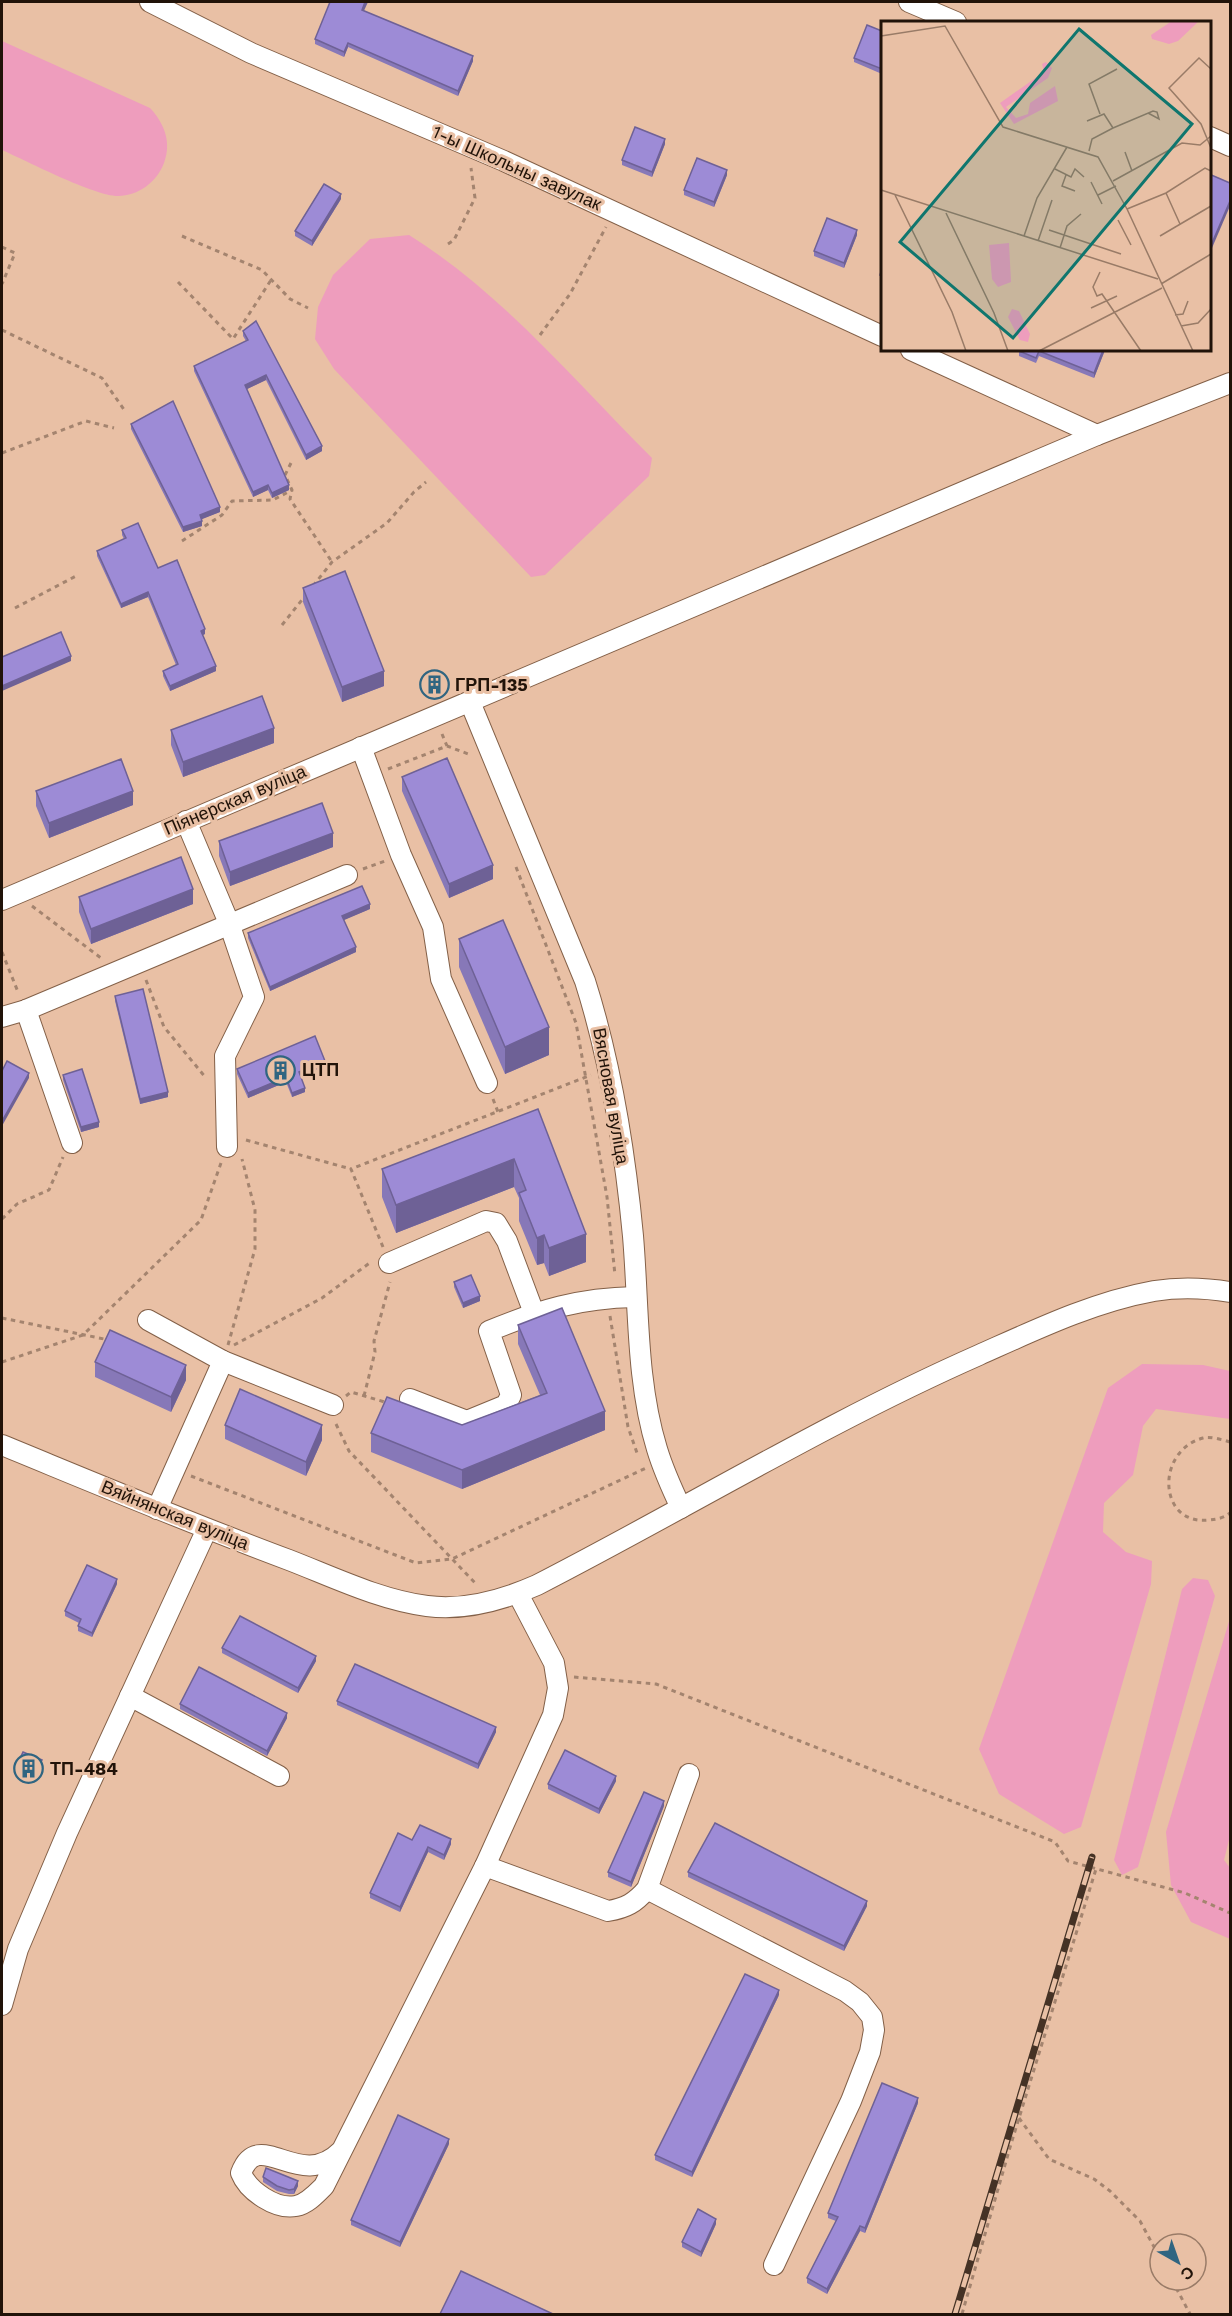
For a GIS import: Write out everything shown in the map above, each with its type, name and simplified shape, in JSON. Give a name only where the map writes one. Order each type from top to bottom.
[{"type":"street","name":"1-ы Школьны завулак","points":[[150,2],[251,52],[468,145],[881,336]]},
{"type":"street","points":[[909,2],[954,21]]},
{"type":"street","points":[[1211,138],[1230,146]]},
{"type":"street","points":[[913,351],[1097,435]]},
{"type":"street","name":"Піянерская вуліца","points":[[9,897],[1097,435],[1230,383]]},
{"type":"street","name":"Вясновая вуліца","points":[[470,702],[585,981],[597,1018],[633,1235],[620,1297],[661,1461],[681,1508]]},
{"type":"street","points":[[361,747],[402,855],[433,927],[441,979],[487,1083]]},
{"type":"street","points":[[186,821],[229,923],[254,998],[225,1056],[227,1141]]},
{"type":"street","points":[[2,1017],[26,1010],[347,875]]},
{"type":"street","points":[[26,1010],[72,1143]]},
{"type":"street","points":[[387,1257],[486,1221],[496,1223],[507,1241],[534,1312]]},
{"type":"street","name":"Вяйнянская вуліца","points":[[2,1445],[207,1529],[349,1583],[425,1606],[456,1606],[494,1601],[518,1594],[914,1384],[1072,1316],[1136,1295],[1171,1289],[1230,1292]]},
{"type":"street","points":[[401,1402],[467,1421],[506,1405],[511,1395],[489,1331],[534,1312],[565,1303],[620,1297]]},
{"type":"street","points":[[148,1320],[224,1361],[330,1404]]},
{"type":"street","points":[[157,1509],[224,1361]]},
{"type":"street","points":[[2,2005],[18,1949],[130,1695],[207,1529]]},
{"type":"street","points":[[340,2151],[320,2166],[308,2167],[296,2166],[268,2154],[259,2155],[250,2158],[241,2173],[244,2181],[258,2194],[279,2204],[298,2206],[324,2186],[485,1866],[553,1715],[558,1688],[557,1676],[547,1647],[518,1594]]},
{"type":"street","points":[[130,1695],[279,1776]]},
{"type":"street","points":[[485,1866],[608,1911],[623,1909],[636,1902],[647,1889],[689,1774]]},
{"type":"street","points":[[647,1889],[845,1991],[860,2002],[872,2017],[874,2030],[863,2075],[774,2265]]},
{"type":"path","points":[[448,244],[454,240],[475,198],[468,145]]},
{"type":"path","points":[[540,335],[570,294],[613,212]]},
{"type":"path","points":[[182,236],[262,270],[290,299],[309,308]]},
{"type":"path","points":[[2,247],[15,253],[2,284]]},
{"type":"path","points":[[178,282],[233,339],[271,280]]},
{"type":"path","points":[[2,330],[102,378],[125,411]]},
{"type":"path","points":[[2,453],[86,421],[114,428]]},
{"type":"path","points":[[291,463],[285,475],[292,490],[290,499],[332,562]]},
{"type":"path","points":[[282,625],[332,562],[387,523],[414,492],[426,482]]},
{"type":"path","points":[[182,541],[222,515],[232,501],[273,500],[292,490]]},
{"type":"path","points":[[15,608],[78,575]]},
{"type":"path","points":[[372,775],[447,746],[473,756]]},
{"type":"path","points":[[347,875],[402,855]]},
{"type":"path","points":[[516,867],[576,1023],[607,1197],[620,1297],[628,1427],[642,1469]]},
{"type":"path","points":[[9,897],[117,970]]},
{"type":"path","points":[[2,952],[26,1010]]},
{"type":"path","points":[[138,961],[164,1027],[226,1103]]},
{"type":"path","points":[[227,1141],[351,1169],[607,1068]]},
{"type":"path","points":[[2,1362],[83,1335],[201,1220],[227,1141]]},
{"type":"path","points":[[224,1361],[255,1249],[255,1210],[241,1155],[227,1141]]},
{"type":"path","points":[[2,1219],[17,1204],[49,1191],[72,1143]]},
{"type":"path","points":[[351,1169],[387,1257],[391,1280],[374,1341],[375,1352],[364,1396]]},
{"type":"path","points":[[224,1361],[234,1345],[322,1298],[387,1257]]},
{"type":"path","points":[[2,1318],[112,1341]]},
{"type":"path","points":[[401,1402],[351,1392],[330,1404],[349,1451],[494,1601]]},
{"type":"path","points":[[1230,1442],[1204,1438],[1177,1452],[1168,1473],[1170,1497],[1186,1516],[1203,1520],[1224,1518],[1230,1513]]},
{"type":"path","points":[[174,1469],[416,1563],[452,1559],[661,1461]]},
{"type":"path","points":[[557,1676],[656,1684],[1055,1842],[1068,1861],[1185,1893],[1230,1913]]},
{"type":"path","points":[[962,2314],[1095,1869]]},
{"type":"path","points":[[1019,2118],[1048,2159],[1094,2179],[1110,2190],[1140,2221],[1148,2236]]},
{"type":"path","points":[[1178,2292],[1190,2314]]},
{"type":"shaded area","points":[[2,41],[150,108],[163,126],[167,140],[164,163],[152,182],[133,194],[118,196],[107,194],[77,184],[2,150]]},
{"type":"shaded area","points":[[409,235],[475,283],[506,311],[652,458],[649,476],[545,575],[531,577],[334,369],[315,339],[318,307],[333,275],[370,239]]},
{"type":"shaded area","points":[[1142,1364],[1203,1365],[1230,1371],[1230,1419],[1156,1409],[1143,1426],[1133,1475],[1104,1503],[1103,1532],[1126,1552],[1152,1561],[1151,1584],[1081,1827],[1064,1834],[999,1794],[979,1749],[1108,1388]]},
{"type":"shaded area","points":[[1193,1578],[1208,1580],[1215,1596],[1138,1867],[1122,1875],[1114,1860],[1182,1589]]},
{"type":"shaded area","points":[[1230,1618],[1230,1836],[1224,1860],[1230,1868],[1230,1939],[1191,1922],[1171,1885],[1166,1832]]},
{"type":"building","points":[[330,2],[365,2],[362,10],[473,56],[458,91],[348,43],[344,52],[315,39]]},
{"type":"building","points":[[867,25],[881,31],[881,69],[854,58]]},
{"type":"building","points":[[635,127],[665,139],[652,172],[622,160]]},
{"type":"building","points":[[697,158],[727,170],[714,202],[684,190]]},
{"type":"building","points":[[1211,175],[1230,183],[1230,201],[1211,245]]},
{"type":"building","points":[[324,184],[341,194],[312,241],[295,231]]},
{"type":"building","points":[[827,218],[857,230],[844,263],[814,251]]},
{"type":"building","points":[[256,321],[322,446],[306,455],[266,375],[245,385],[289,485],[272,493],[268,485],[253,492],[194,366],[248,340],[243,331]]},
{"type":"building","points":[[1019,351],[1039,351],[1036,358]]},
{"type":"building","points":[[1039,351],[1103,351],[1094,373]]},
{"type":"building","points":[[173,401],[220,507],[200,515],[202,521],[183,527],[131,424]]},
{"type":"building","points":[[138,523],[158,568],[177,560],[205,629],[201,631],[216,666],[170,686],[163,671],[178,664],[148,592],[121,604],[97,551],[126,538],[122,530]]},
{"type":"building","points":[[345,571],[384,671],[342,687],[303,588]]},
{"type":"building","points":[[61,632],[71,656],[2,686],[2,657]]},
{"type":"building","points":[[262,696],[274,728],[183,762],[171,730]]},
{"type":"building","points":[[447,758],[493,865],[449,884],[402,777]]},
{"type":"building","points":[[121,759],[133,791],[49,823],[36,791]]},
{"type":"building","points":[[322,803],[333,833],[230,872],[219,841]]},
{"type":"building","points":[[181,857],[193,889],[91,929],[79,897]]},
{"type":"building","points":[[362,886],[370,904],[342,916],[356,947],[270,987],[248,933]]},
{"type":"building","points":[[503,920],[549,1027],[505,1047],[459,939]]},
{"type":"building","points":[[143,989],[168,1092],[140,1099],[115,996]]},
{"type":"building","name":"ЦТП","points":[[315,1036],[325,1061],[299,1072],[305,1088],[292,1093],[286,1077],[248,1093],[237,1069]]},
{"type":"building","points":[[7,1061],[29,1073],[2,1121],[2,1071]]},
{"type":"building","points":[[82,1069],[99,1122],[81,1127],[63,1075]]},
{"type":"building","points":[[538,1109],[586,1234],[549,1248],[544,1235],[537,1238],[519,1193],[526,1190],[514,1159],[396,1205],[382,1169]]},
{"type":"building","points":[[471,1275],[480,1296],[463,1303],[454,1282]]},
{"type":"building","points":[[562,1308],[605,1411],[462,1470],[371,1433],[387,1397],[462,1425],[547,1393],[518,1325]]},
{"type":"building","points":[[110,1330],[186,1365],[171,1397],[95,1362]]},
{"type":"building","points":[[240,1389],[322,1425],[306,1462],[225,1425]]},
{"type":"building","points":[[87,1565],[117,1579],[92,1633],[78,1626],[81,1619],[65,1611]]},
{"type":"building","points":[[240,1616],[316,1656],[298,1688],[222,1648]]},
{"type":"building","points":[[355,1664],[496,1727],[478,1764],[337,1701]]},
{"type":"building","points":[[199,1667],[287,1713],[267,1751],[180,1704]]},
{"type":"building","points":[[565,1750],[616,1776],[599,1809],[548,1784]]},
{"type":"building","name":"ТП-484","points":[[23,1752],[42,1760],[35,1777],[15,1769]]},
{"type":"building","points":[[644,1792],[664,1801],[631,1882],[608,1872]]},
{"type":"building","points":[[715,1823],[867,1901],[844,1946],[688,1872]]},
{"type":"building","points":[[420,1825],[451,1839],[444,1855],[428,1847],[400,1907],[370,1893],[398,1833],[412,1840]]},
{"type":"building","points":[[745,1974],[779,1990],[692,2172],[655,2155]]},
{"type":"building","points":[[882,2083],[918,2098],[865,2228],[860,2226],[827,2289],[807,2278],[838,2217],[828,2213]]},
{"type":"building","points":[[398,2115],[449,2139],[400,2242],[351,2220]]},
{"type":"building","points":[[266,2168],[298,2181],[294,2189],[289,2190],[277,2186],[263,2177]]},
{"type":"building","points":[[698,2209],[716,2219],[701,2252],[682,2242]]},
{"type":"building","points":[[461,2271],[553,2314],[440,2314]]},
{"type":"railway","points":[[955,2314],[1092,1857]]},
{"type":"place","name":"ГРП-135","points":[[434,685]]},
{"type":"place","name":"ЦТП","points":[[281,1070]]},
{"type":"place","name":"ТП-484","points":[[29,1769]]}]
